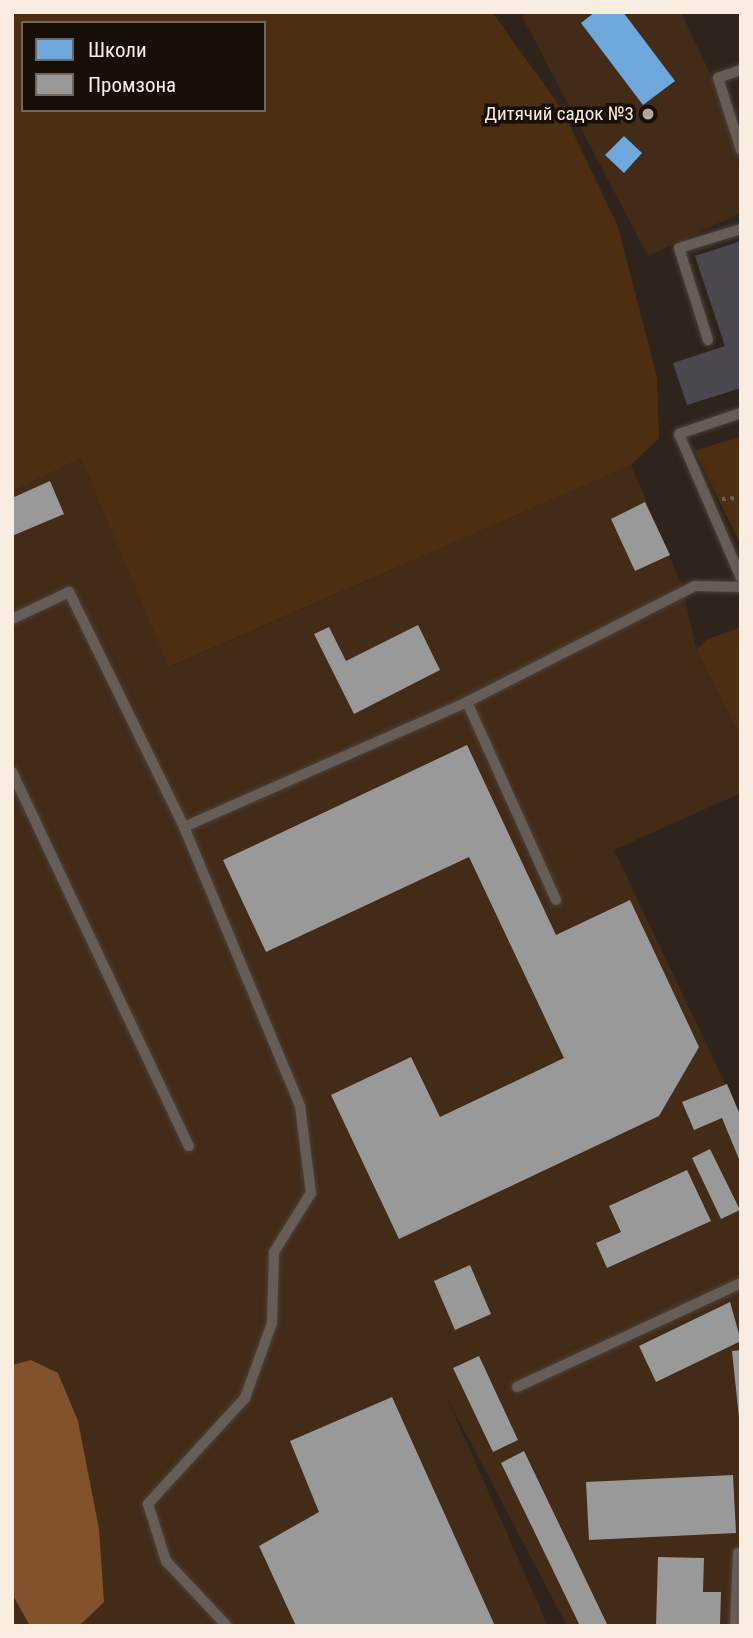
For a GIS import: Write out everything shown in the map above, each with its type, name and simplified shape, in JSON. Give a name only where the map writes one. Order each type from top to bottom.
[{"type":"lane","points":[[741,70],[718,78],[741,150]]},
{"type":"lane","points":[[708,340],[679,248],[741,229]]},
{"type":"lane","points":[[741,413],[679,434],[741,578]]},
{"type":"lane","points":[[184,827],[467,702],[695,586],[741,587]]},
{"type":"lane","points":[[12,619],[69,592],[184,827],[300,1106],[311,1193],[274,1252],[272,1323],[245,1398],[148,1504],[166,1561],[227,1626]]},
{"type":"lane","points":[[467,702],[556,900]]},
{"type":"lane","points":[[12,772],[189,1146]]},
{"type":"lane","points":[[517,1387],[741,1283]]},
{"type":"lane","points":[[736,1626],[738,1553]]},
{"type":"shaded area","points":[[12,12],[492,12],[562,109],[618,227],[657,377],[659,438],[631,465],[169,667],[81,458],[12,492]]},
{"type":"shaded area","name":"Дитячий садок №3","points":[[528,12],[681,12],[714,82],[741,168],[741,213],[648,256],[522,16]]},
{"type":"shaded area","points":[[741,436],[741,545],[695,451]]},
{"type":"shaded area","points":[[81,458],[170,667],[631,465],[681,583],[697,650],[741,737],[741,793],[614,850],[741,1117],[741,1626],[567,1626],[446,1396],[548,1626],[12,1626],[12,492]]},
{"type":"shaded area","points":[[741,627],[741,737],[697,650],[706,640]]},
{"type":"shaded area","points":[[31,1360],[58,1373],[78,1421],[99,1529],[104,1602],[79,1626],[30,1626],[12,1594],[12,1365]]},
{"type":"building: Школи","name":"Дитячий садок №3","points":[[595,12],[623,12],[675,81],[643,105],[581,23]]},
{"type":"building: Школи","points":[[624,136],[642,153],[624,173],[605,155]]},
{"type":"building: Промзона","points":[[50,481],[64,514],[12,536],[12,498]]},
{"type":"building: Промзона","points":[[645,502],[670,555],[635,571],[611,519]]},
{"type":"building: Промзона","points":[[418,625],[440,670],[354,714],[314,634],[329,627],[346,661]]},
{"type":"building: Промзона","points":[[467,745],[556,935],[630,900],[699,1047],[659,1116],[399,1239],[331,1095],[411,1057],[440,1117],[564,1058],[469,857],[266,952],[223,860]]},
{"type":"building: Промзона","points":[[727,1084],[741,1117],[741,1164],[722,1118],[694,1130],[682,1102]]},
{"type":"building: Промзона","points":[[710,1149],[740,1210],[721,1219],[692,1158]]},
{"type":"building: Промзона","points":[[687,1170],[711,1221],[607,1268],[596,1243],[621,1232],[609,1206]]},
{"type":"building: Промзона","points":[[470,1265],[491,1314],[455,1330],[434,1281]]},
{"type":"building: Промзона","points":[[730,1302],[741,1341],[656,1382],[639,1346]]},
{"type":"building: Промзона","points":[[741,1350],[741,1418],[739,1418],[732,1351]]},
{"type":"building: Промзона","points":[[479,1356],[518,1440],[493,1452],[453,1368]]},
{"type":"building: Промзона","points":[[392,1397],[495,1626],[296,1626],[259,1546],[319,1512],[290,1441]]},
{"type":"building: Промзона","points":[[524,1451],[608,1626],[580,1626],[501,1463]]},
{"type":"building: Промзона","points":[[733,1475],[736,1533],[589,1540],[586,1482]]},
{"type":"building: Промзона","points":[[658,1557],[704,1558],[703,1592],[721,1592],[720,1626],[656,1626]]},
{"type":"building: Інше","points":[[741,241],[741,388],[687,405],[673,363],[725,346],[695,256]]},
{"type":"place","name":"Дитячий садок №3","points":[[648,114]]}]
